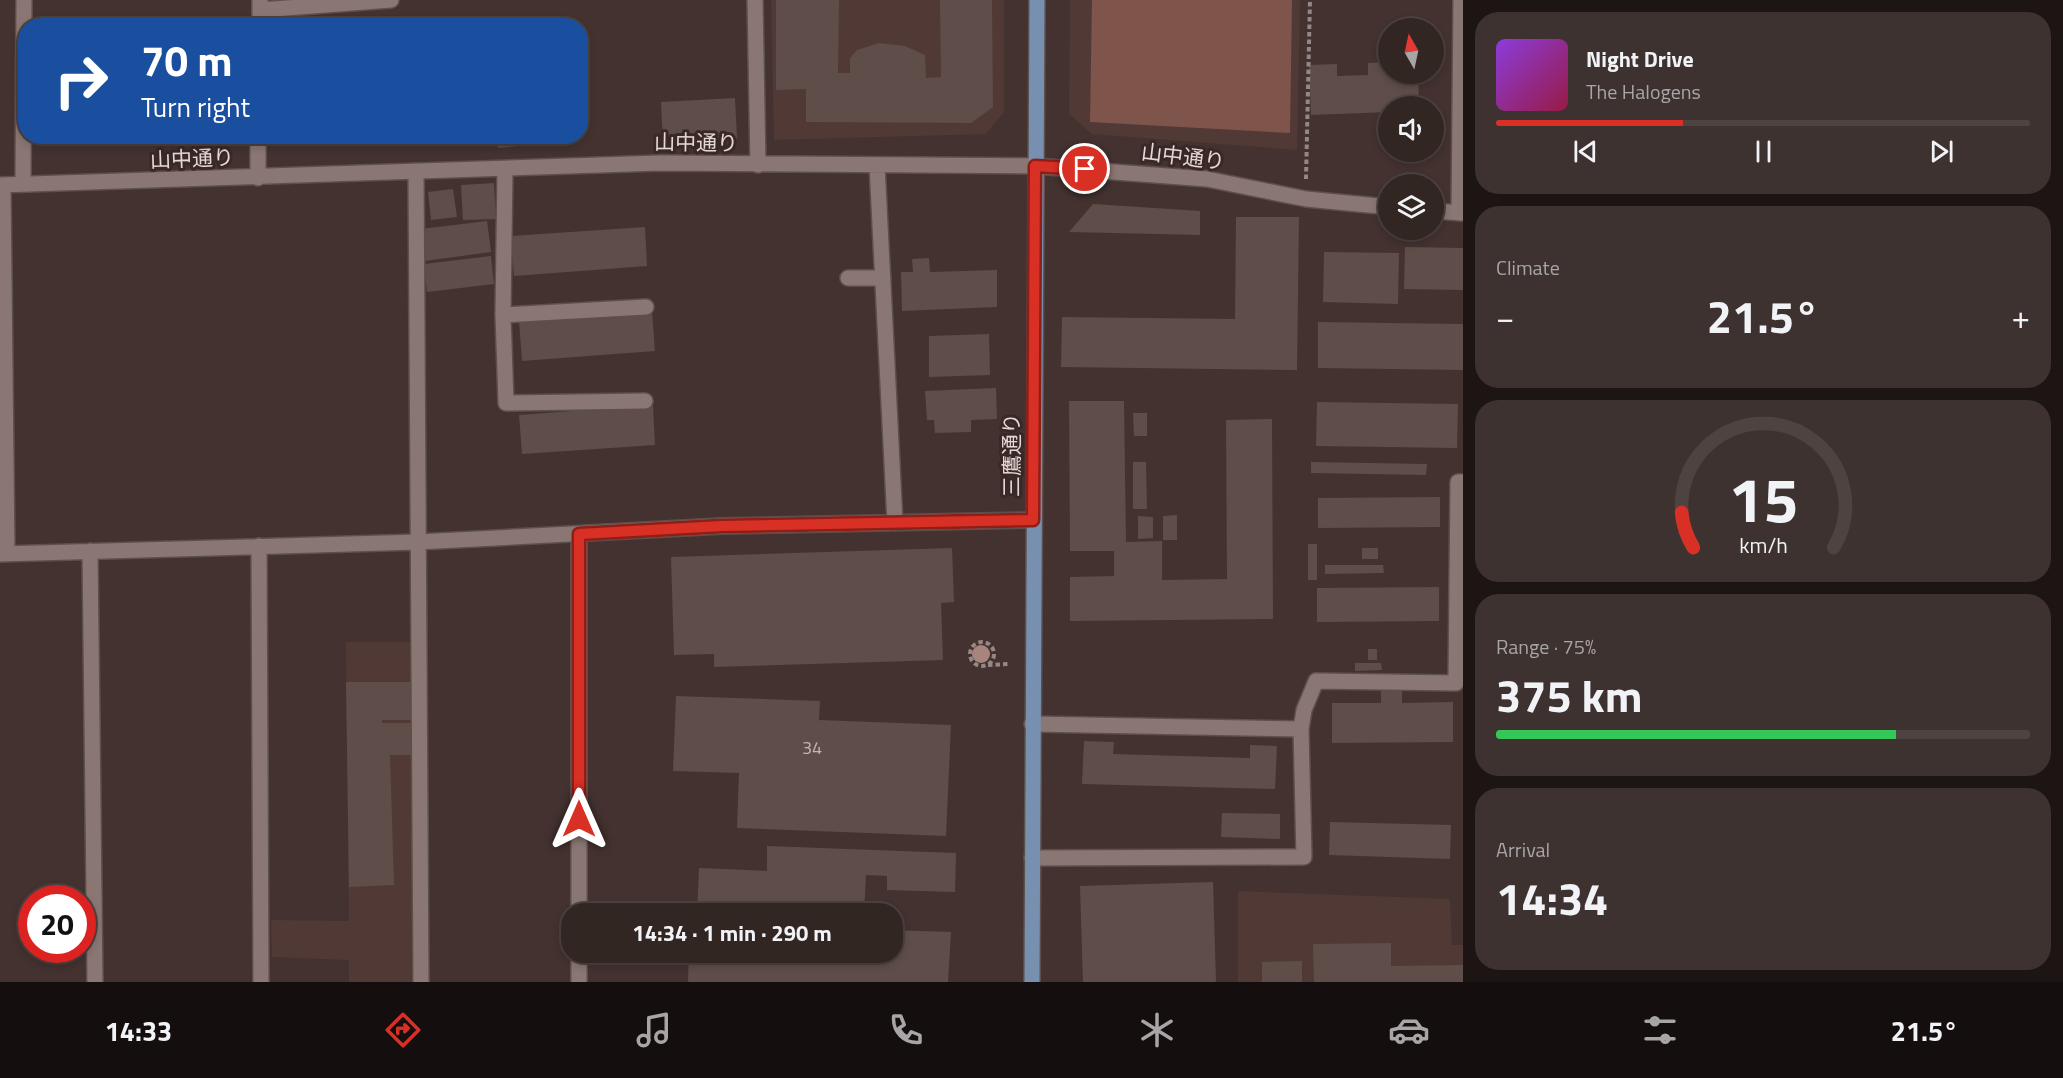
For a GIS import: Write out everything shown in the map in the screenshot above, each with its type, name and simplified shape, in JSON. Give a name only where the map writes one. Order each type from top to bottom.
[{"type":"main road","name":"三鷹通り","points":[[1032,982],[1036,0]]},
{"type":"street","points":[[24,0],[24,18]]},
{"type":"street","points":[[260,5],[392,0]]},
{"type":"street","points":[[755,0],[758,165]]},
{"type":"street","points":[[1444,212],[1461,213],[1461,0]]},
{"type":"street","points":[[23,144],[23,184]]},
{"type":"street","points":[[258,144],[258,178]]},
{"type":"street","name":"山中通り","points":[[2,185],[660,163],[1035,166],[1207,179],[1306,199],[1378,206]]},
{"type":"street","points":[[877,165],[895,523]]},
{"type":"street","points":[[505,169],[503,315],[506,403],[645,401]]},
{"type":"street","points":[[416,171],[421,982]]},
{"type":"street","points":[[2,185],[4,554],[418,542],[722,526],[1033,520]]},
{"type":"street","points":[[848,278],[883,278]]},
{"type":"street","points":[[503,315],[646,307]]},
{"type":"street","points":[[1032,858],[1304,857],[1301,729],[1304,710],[1316,681],[1456,683],[1458,482],[1463,482]]},
{"type":"street","points":[[579,534],[579,903]]},
{"type":"street","points":[[259,546],[261,982]]},
{"type":"street","points":[[90,552],[95,982]]},
{"type":"street","points":[[1032,724],[1301,729]]},
{"type":"street","points":[[579,963],[579,982]]},
{"type":"path","points":[[1306,199],[1310,0]]},
{"type":"path","points":[[988,665],[993,660],[993,647],[987,643],[975,644],[972,648],[971,659],[975,664],[988,665],[1009,664]]},
{"type":"shaded area","points":[[771,0],[1004,0],[1004,112],[986,134],[774,140]]},
{"type":"shaded area","points":[[1070,0],[1300,0],[1297,150],[1092,134],[1069,114]]},
{"type":"shaded area","points":[[1092,0],[1292,0],[1290,133],[1090,122]]},
{"type":"shaded area","points":[[346,642],[411,642],[415,982],[349,982],[349,960],[272,957],[271,920],[349,921]]},
{"type":"shaded area","points":[[1238,891],[1450,899],[1452,945],[1463,945],[1463,982],[1238,982]]},
{"type":"building","points":[[776,0],[839,0],[838,73],[850,73],[850,58],[857,50],[879,43],[905,46],[925,55],[926,78],[941,77],[940,0],[992,0],[993,107],[971,123],[806,122],[806,89],[776,90]]},
{"type":"building","points":[[1368,63],[1378,63],[1378,84],[1418,84],[1419,96],[1378,96],[1378,112],[1311,115],[1309,65],[1337,64],[1337,76],[1368,75]]},
{"type":"building","points":[[735,98],[737,139],[663,143],[661,102]]},
{"type":"building","points":[[498,144],[518,144],[518,146],[498,148]]},
{"type":"building","points":[[494,183],[496,219],[463,220],[461,185]]},
{"type":"building","points":[[453,189],[457,217],[431,220],[428,192]]},
{"type":"building","points":[[1093,204],[1200,211],[1200,235],[1069,232]]},
{"type":"building","points":[[1236,217],[1299,217],[1297,370],[1061,367],[1062,317],[1235,319]]},
{"type":"building","points":[[487,221],[491,252],[425,261],[421,229]]},
{"type":"building","points":[[645,227],[647,266],[514,276],[511,236]]},
{"type":"building","points":[[1405,247],[1463,248],[1463,290],[1404,289]]},
{"type":"building","points":[[1324,252],[1399,253],[1398,304],[1323,302]]},
{"type":"building","points":[[491,256],[494,284],[427,292],[424,264]]},
{"type":"building","points":[[929,258],[930,272],[997,270],[997,307],[902,311],[901,272],[913,272],[912,259]]},
{"type":"building","points":[[652,312],[655,351],[522,361],[519,321]]},
{"type":"building","points":[[1318,322],[1463,324],[1463,370],[1318,368]]},
{"type":"building","points":[[989,334],[990,375],[929,377],[929,336]]},
{"type":"building","points":[[996,388],[997,419],[971,420],[971,432],[935,433],[934,420],[927,420],[925,391]]},
{"type":"building","points":[[1069,401],[1124,401],[1126,542],[1162,541],[1162,580],[1227,579],[1226,420],[1272,419],[1273,619],[1070,621],[1070,577],[1114,576],[1114,551],[1070,551]]},
{"type":"building","points":[[1317,402],[1458,404],[1457,448],[1316,446]]},
{"type":"building","points":[[653,405],[655,445],[522,454],[519,415]]},
{"type":"building","points":[[1133,413],[1147,413],[1147,436],[1134,436]]},
{"type":"building","points":[[1133,462],[1146,462],[1147,509],[1133,509]]},
{"type":"building","points":[[1311,462],[1427,464],[1426,475],[1311,473]]},
{"type":"building","points":[[1440,497],[1440,527],[1318,528],[1318,498]]},
{"type":"building","points":[[1177,515],[1177,540],[1163,540],[1163,516]]},
{"type":"building","points":[[1138,516],[1153,517],[1153,538],[1138,539]]},
{"type":"building","points":[[1308,544],[1317,544],[1317,580],[1308,580]]},
{"type":"building","points":[[952,548],[954,602],[941,603],[943,660],[714,667],[714,654],[674,655],[671,557]]},
{"type":"building","points":[[1362,548],[1378,548],[1378,559],[1362,559]]},
{"type":"building","points":[[1325,565],[1383,565],[1384,573],[1325,574]]},
{"type":"building","points":[[1439,587],[1439,621],[1317,622],[1317,588]]},
{"type":"building","points":[[1368,649],[1377,649],[1377,660],[1368,660]]},
{"type":"building","points":[[1355,663],[1381,663],[1382,670],[1355,671]]},
{"type":"building","points":[[346,682],[412,682],[412,720],[382,720],[382,723],[412,723],[413,755],[390,755],[394,885],[349,887]]},
{"type":"building","points":[[1381,691],[1402,691],[1402,703],[1453,702],[1453,742],[1332,743],[1332,703],[1381,703]]},
{"type":"building","points":[[676,696],[820,701],[819,720],[951,725],[946,836],[737,828],[739,773],[673,771]]},
{"type":"building","points":[[1084,741],[1114,742],[1113,754],[1250,758],[1250,745],[1277,746],[1275,789],[1082,784]]},
{"type":"building","points":[[1222,813],[1280,814],[1280,839],[1221,837]]},
{"type":"building","points":[[1330,822],[1451,825],[1450,859],[1329,855]]},
{"type":"building","points":[[767,846],[956,853],[955,892],[887,890],[887,876],[866,875],[865,903],[697,903],[699,868],[767,871]]},
{"type":"building","points":[[1213,882],[1216,982],[1083,982],[1080,886]]},
{"type":"building","points":[[903,930],[951,932],[948,982],[688,982],[689,963],[903,963]]},
{"type":"building","points":[[1391,943],[1391,966],[1463,965],[1463,982],[1314,982],[1313,944]]},
{"type":"building","points":[[1302,961],[1302,982],[1262,982],[1262,962]]},
{"type":"route","points":[[579,819],[579,534],[722,526],[1033,520],[1035,166],[1085,169]]}]
